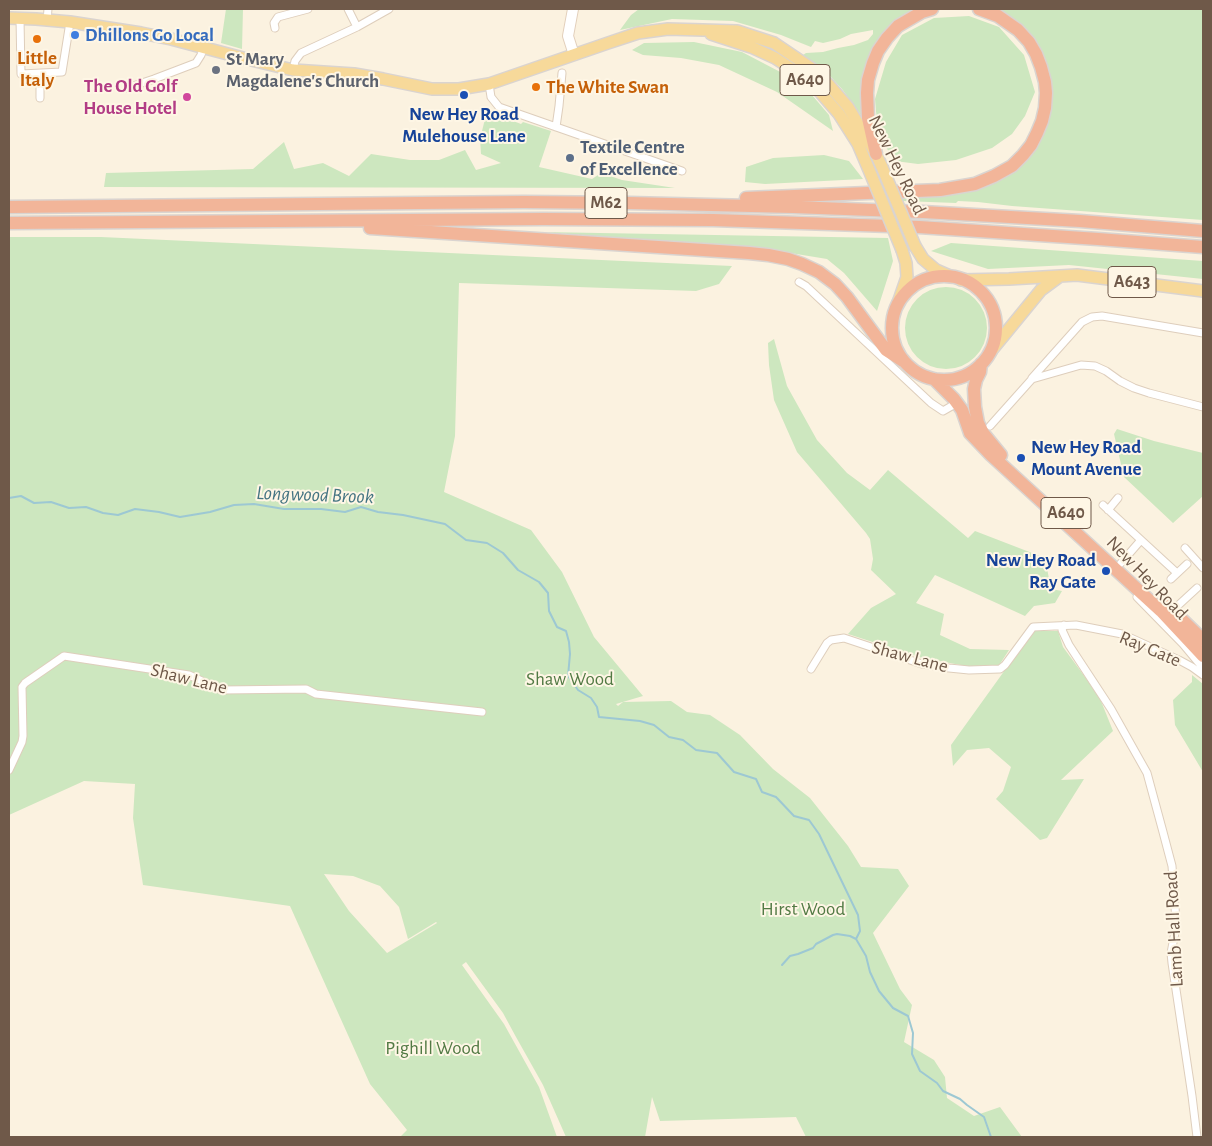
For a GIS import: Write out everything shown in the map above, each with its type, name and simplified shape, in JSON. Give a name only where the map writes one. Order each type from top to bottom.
[{"type":"highway","points":[[876,154],[868,118],[867,93],[868,80],[873,63],[878,51],[898,26],[922,12],[932,9]]},
{"type":"highway","points":[[629,203],[940,190],[975,184],[994,176],[1012,166],[1031,144],[1042,121],[1046,93],[1041,67],[1036,54],[1028,42],[1018,30],[998,16],[979,9]]},
{"type":"highway","name":"M62","points":[[9,206],[524,202],[629,203],[913,212],[1080,221],[1203,231]]},
{"type":"highway","name":"M62","points":[[9,223],[544,219],[723,220],[1000,232],[1203,247]]},
{"type":"highway","points":[[265,221],[749,252],[788,259],[819,272],[834,284],[847,297],[886,350],[903,361]]},
{"type":"highway","points":[[898,303],[911,288],[923,281],[938,277],[956,278]]},
{"type":"highway","name":"A640","points":[[898,303],[893,316],[892,330],[894,344],[903,361],[922,375],[934,379],[955,379],[964,376],[981,364],[990,351],[995,326],[993,313],[987,300],[975,287],[956,278]]},
{"type":"highway","name":"New Hey Road","points":[[981,364],[974,389],[978,424],[999,453],[1203,640]]},
{"type":"highway","name":"New Hey Road","points":[[934,379],[962,410],[970,433],[991,455],[1161,611],[1203,656]]},
{"type":"highway","points":[[956,403],[974,389]]},
{"type":"main road","name":"New Hey Road","points":[[14,18],[48,14],[70,22],[171,39],[293,70],[354,74],[432,89],[459,89],[489,84],[638,33],[668,30],[737,31],[774,42],[810,68],[829,85],[848,107],[876,154],[915,246],[923,259],[936,270],[956,278]]},
{"type":"main road","name":"New Hey Road","points":[[698,30],[751,47],[775,58],[798,73],[820,92],[839,114],[858,144],[902,250],[906,263],[907,277],[898,303]]},
{"type":"main road","name":"A643","points":[[956,278],[1009,279],[1077,275],[1203,291]]},
{"type":"main road","points":[[990,351],[1041,290],[1060,276]]},
{"type":"street","points":[[275,28],[274,23],[278,17],[308,9]]},
{"type":"street","points":[[348,9],[357,27]]},
{"type":"street","points":[[293,70],[295,61],[301,54],[389,9]]},
{"type":"street","points":[[573,9],[568,36],[574,55]]},
{"type":"street","points":[[14,18],[21,74],[62,72],[70,22]]},
{"type":"street","points":[[128,88],[196,63],[204,47]]},
{"type":"street","points":[[556,127],[562,73]]},
{"type":"street","points":[[40,74],[40,98]]},
{"type":"street","points":[[489,84],[491,98],[499,107],[682,171]]},
{"type":"street","points":[[799,282],[806,286],[931,403],[943,411],[956,403]]},
{"type":"street","points":[[990,426],[1082,322],[1092,317],[1102,316],[1203,333]]},
{"type":"street","points":[[1032,379],[1082,365],[1095,366],[1134,388],[1203,407]]},
{"type":"street","points":[[1118,498],[1106,507],[1178,573]]},
{"type":"street","name":"New Hey Road","points":[[1082,538],[1183,644],[1203,668]]},
{"type":"street","points":[[1121,563],[1141,540]]},
{"type":"street","points":[[1185,548],[1203,568]]},
{"type":"street","points":[[1172,579],[1187,564]]},
{"type":"street","points":[[1172,611],[1197,588]]},
{"type":"street","name":"Shaw Lane","points":[[811,669],[827,643],[831,640],[844,638],[922,664],[970,670],[1000,669],[1033,627],[1064,625]]},
{"type":"street","name":"Ray Gate","points":[[1064,625],[1076,625],[1122,634],[1179,660],[1203,675]]},
{"type":"street","name":"Lamb Hall Road","points":[[1064,625],[1062,630],[1068,645],[1111,709],[1147,773],[1164,832],[1172,866],[1176,921],[1171,953],[1172,963],[1197,1137]]},
{"type":"street","name":"Shaw Lane","points":[[9,770],[22,741],[24,720],[22,687],[64,656],[189,675],[221,690],[306,689],[316,694],[482,712]]},
{"type":"green space","points":[[226,9],[243,9],[242,49],[221,43]]},
{"type":"green space","points":[[639,9],[918,9],[886,31],[863,118],[830,76],[803,55],[854,45],[868,40],[873,34],[873,30],[851,34],[823,43],[815,41],[811,47],[781,35],[733,21],[672,19],[620,30],[631,15]]},
{"type":"green space","points":[[992,9],[1203,9],[1203,220],[978,202],[903,201],[901,195],[974,187],[1035,142],[1045,68]]},
{"type":"green space","points":[[969,16],[999,27],[1024,55],[1035,92],[1025,116],[1012,134],[992,148],[956,160],[918,164],[895,161],[878,135],[875,99],[886,62],[902,35],[934,18]]},
{"type":"green space","points":[[694,42],[742,52],[786,75],[812,95],[829,115],[833,131],[777,92],[719,65],[681,58],[643,55],[632,50],[644,43]]},
{"type":"green space","points":[[487,111],[521,124],[523,122],[551,131],[539,167],[592,179],[601,173],[622,180],[675,188],[104,187],[106,173],[253,169],[284,142],[294,169],[323,163],[349,176],[371,154],[410,160],[439,160],[465,150],[476,170],[501,163],[481,154],[480,139]]},
{"type":"green space","points":[[824,155],[849,161],[863,179],[765,184],[745,182],[746,167],[773,158]]},
{"type":"green space","points":[[542,232],[888,238],[893,261],[877,311],[844,273],[827,259],[772,250]]},
{"type":"green space","points":[[9,237],[101,237],[732,266],[719,284],[696,291],[459,283],[455,436],[444,492],[531,530],[562,572],[594,637],[643,696],[616,704],[618,706],[623,702],[671,701],[687,712],[710,715],[740,735],[773,769],[810,798],[848,846],[861,867],[898,869],[909,886],[873,933],[900,989],[912,1005],[904,1042],[934,1060],[945,1077],[947,1098],[974,1116],[1000,1107],[1022,1137],[806,1137],[796,1117],[660,1121],[652,1097],[645,1137],[566,1137],[543,1085],[503,1013],[466,962],[462,965],[504,1024],[539,1087],[557,1137],[400,1137],[407,1130],[370,1084],[290,906],[143,885],[133,818],[135,784],[84,781],[9,815]],"holes":[[[324,874],[353,876],[380,886],[399,907],[408,939],[437,923],[387,953],[349,911]]]},
{"type":"green space","points":[[951,243],[1203,261],[1203,279],[1069,265],[988,269],[931,251]]},
{"type":"green space","points":[[946,287],[962,290],[975,299],[984,312],[987,328],[984,344],[975,357],[962,366],[946,369],[930,366],[917,357],[908,344],[905,328],[908,312],[917,299],[930,290]]},
{"type":"green space","points":[[774,339],[787,386],[817,440],[847,473],[870,490],[888,470],[968,538],[975,531],[1045,558],[1051,589],[1062,591],[1055,603],[1034,606],[1025,616],[935,575],[916,603],[944,614],[940,635],[970,649],[1009,650],[998,667],[972,667],[922,658],[848,634],[871,608],[896,594],[871,570],[873,559],[870,539],[866,533],[797,452],[774,400],[768,343]]},
{"type":"green space","points":[[1117,429],[1154,441],[1203,453],[1203,496],[1173,523],[1124,477],[1114,434]]},
{"type":"green space","points":[[1033,631],[1058,631],[1063,647],[1099,696],[1113,731],[1061,780],[1084,779],[1047,838],[1040,840],[996,799],[1003,791],[1011,767],[989,748],[967,750],[953,766],[951,745]]},
{"type":"green space","points":[[1192,675],[1203,684],[1203,772],[1175,725],[1173,700],[1192,682]]},
{"type":"waterway","name":"Longwood Brook","points":[[9,498],[21,496],[34,503],[51,502],[69,508],[86,507],[103,513],[118,515],[135,509],[180,517],[210,512],[234,505],[254,504],[284,509],[321,509],[345,512],[361,507],[378,512],[445,524],[466,540],[487,543],[503,553],[518,570],[539,582],[548,593],[549,611],[557,627],[566,631],[569,642],[568,676],[578,690],[591,698],[597,707],[599,717],[640,721],[654,725],[669,737],[683,740],[696,750],[717,753],[734,772],[756,779],[762,792],[776,797],[794,816],[809,820],[819,834],[858,915],[860,931],[856,939],[866,956],[870,972],[879,991],[893,1008],[908,1016],[913,1033],[912,1054],[920,1071],[937,1083],[943,1091],[960,1099],[984,1117],[991,1137]]},
{"type":"waterway","points":[[782,965],[790,956],[813,948],[816,944],[833,935],[850,936],[856,939]]},
{"type":"place","name":"Dhillons Go Local","points":[[75,35]]},
{"type":"place","name":"Little Italy","points":[[37,39]]},
{"type":"place","name":"St Mary Magdalene's Church","points":[[216,70]]},
{"type":"place","name":"The White Swan","points":[[536,87]]},
{"type":"place","name":"New Hey Road Mulehouse Lane","points":[[464,95]]},
{"type":"place","name":"The Old Golf House Hotel","points":[[187,97]]},
{"type":"place","name":"Textile Centre of Excellence","points":[[570,158]]},
{"type":"place","name":"New Hey Road Mount Avenue","points":[[1021,458]]},
{"type":"place","name":"New Hey Road Ray Gate","points":[[1106,571]]},
{"type":"park label","name":"Shaw Wood","points":[[570,679]]},
{"type":"park label","name":"Hirst Wood","points":[[803,909]]},
{"type":"park label","name":"Pighill Wood","points":[[433,1048]]}]
